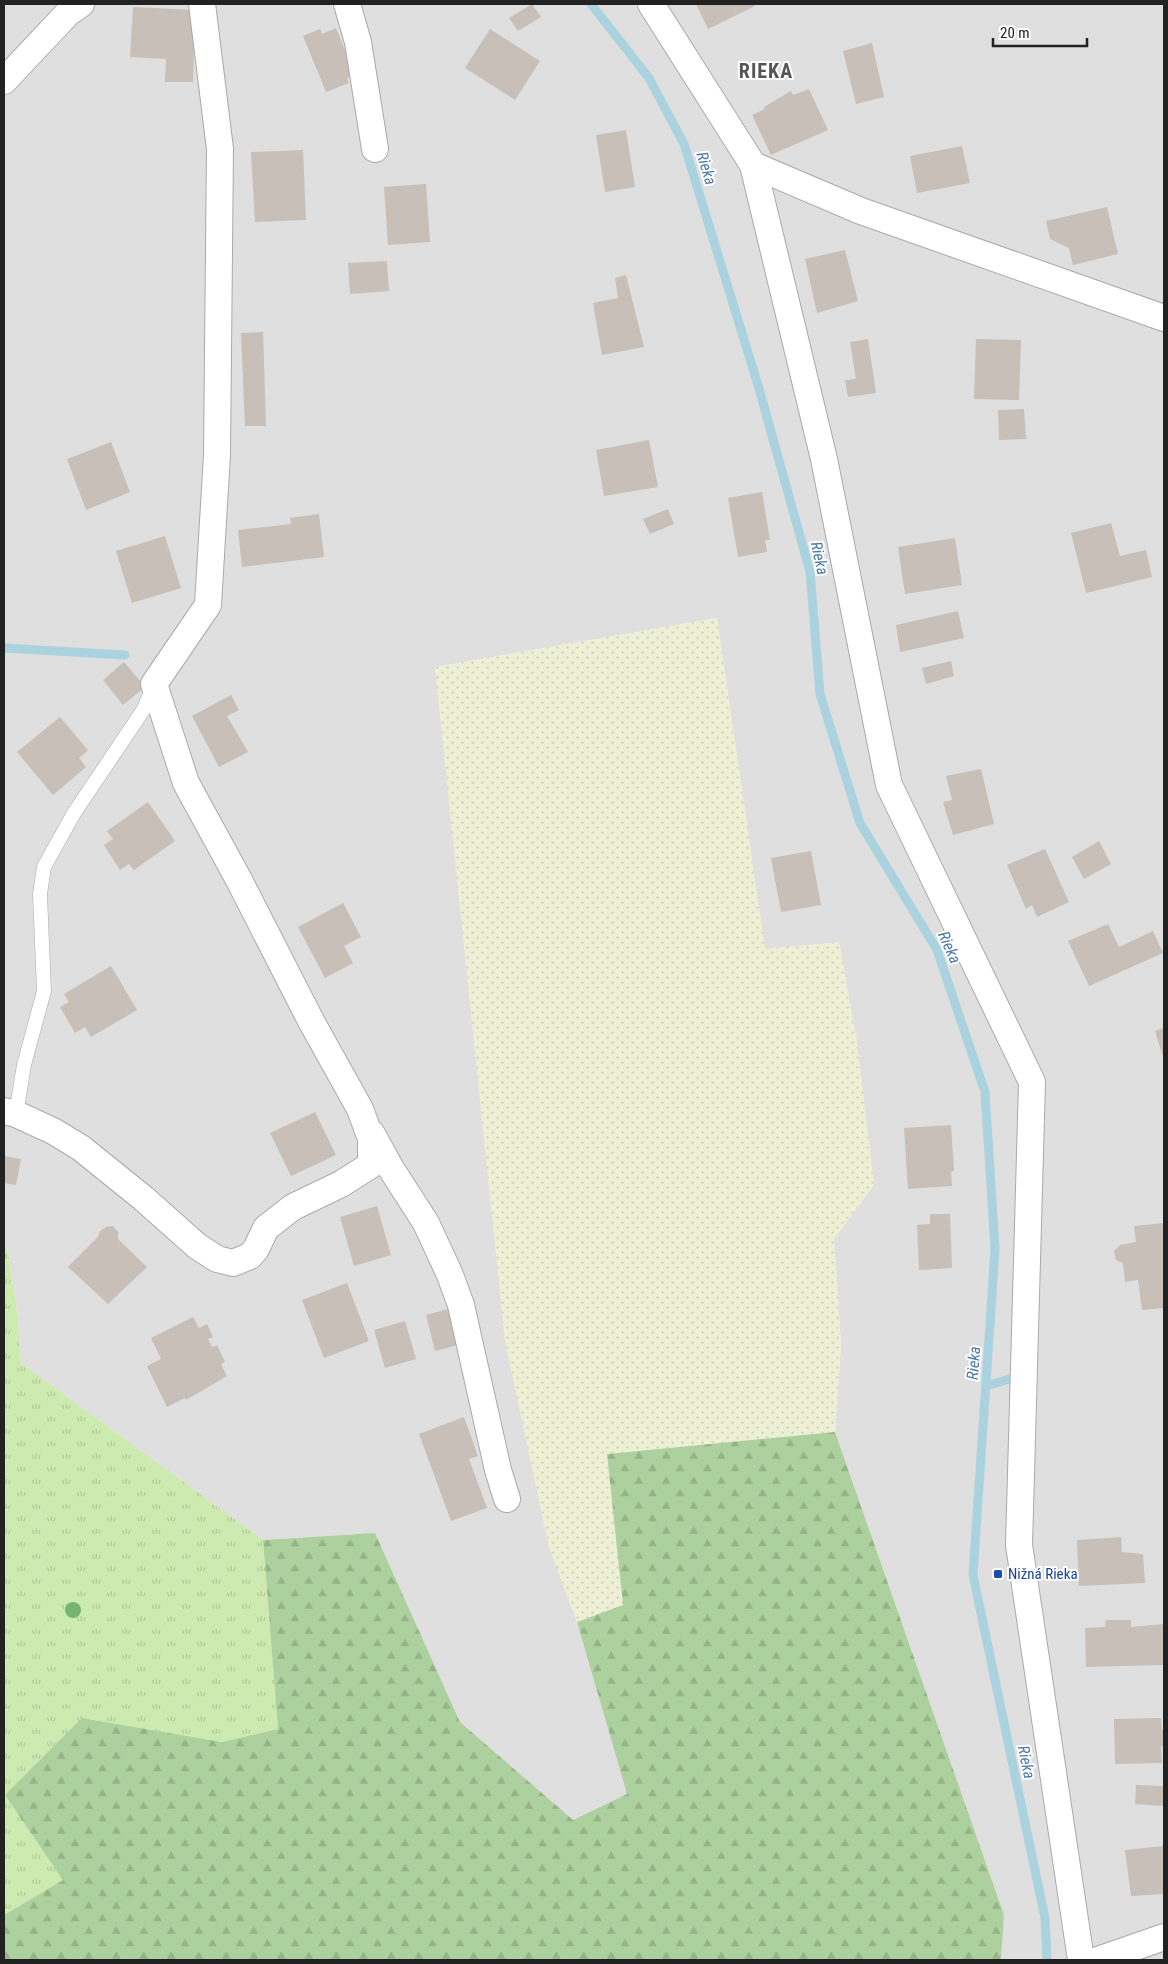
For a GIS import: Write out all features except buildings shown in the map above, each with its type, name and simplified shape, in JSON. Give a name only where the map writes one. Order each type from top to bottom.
[{"type":"street","points":[[4,80],[68,13],[81,4]]},
{"type":"street","points":[[10,1113],[53,1131],[81,1148],[143,1198],[197,1246],[217,1259],[233,1263],[250,1256],[256,1249],[266,1228],[288,1211],[341,1184],[370,1165],[371,1139],[360,1108],[311,1021],[239,880],[186,782],[154,684],[208,605],[217,455],[220,149],[202,4]]},
{"type":"street","points":[[347,4],[358,42],[376,149]]},
{"type":"street","points":[[651,4],[753,165],[824,459],[888,786],[1032,1082],[1019,1545],[1081,1960]]},
{"type":"street","points":[[753,165],[861,211],[1164,318]]},
{"type":"street","points":[[365,1122],[390,1167],[426,1223],[450,1274],[461,1305],[498,1470],[507,1499]]},
{"type":"street","points":[[1098,1960],[1164,1937]]},
{"type":"lane","points":[[10,1113],[44,991],[40,894],[44,867],[74,813],[144,709],[154,684]]},
{"type":"shaded area","points":[[4,4],[1164,4],[1164,1960],[1001,1960],[1004,1915],[835,1432],[841,1345],[834,1239],[874,1185],[857,1043],[839,942],[765,950],[717,618],[435,667],[549,1547],[577,1622],[627,1794],[573,1820],[460,1722],[375,1533],[263,1540],[21,1363],[16,1302],[7,1246],[4,1245]]},
{"type":"green space","points":[[717,618],[765,949],[839,942],[857,1043],[874,1185],[834,1239],[841,1345],[835,1432],[607,1454],[623,1605],[577,1622],[549,1547],[505,1342],[435,667]]},
{"type":"green space","points":[[4,1245],[7,1246],[16,1302],[21,1363],[263,1540],[278,1729],[222,1742],[82,1718],[63,1880],[4,1915]]},
{"type":"green space","points":[[835,1432],[1004,1915],[1001,1960],[4,1960],[4,1915],[63,1880],[5,1795],[82,1718],[222,1742],[278,1729],[263,1540],[375,1533],[460,1722],[573,1820],[627,1794],[577,1622],[623,1605],[607,1454]]},
{"type":"waterway","name":"Rieka","points":[[591,4],[649,78],[684,144],[758,385],[810,572],[820,694],[860,823],[937,950],[985,1092],[995,1249],[973,1575],[1045,1918],[1047,1960]]},
{"type":"waterway","points":[[4,648],[125,655]]},
{"type":"waterway","points":[[986,1386],[1009,1379]]},
{"type":"place","name":"Nižná Rieka","points":[[998,1574]]},
{"type":"district","name":"RIEKA","points":[[766,71]]}]
